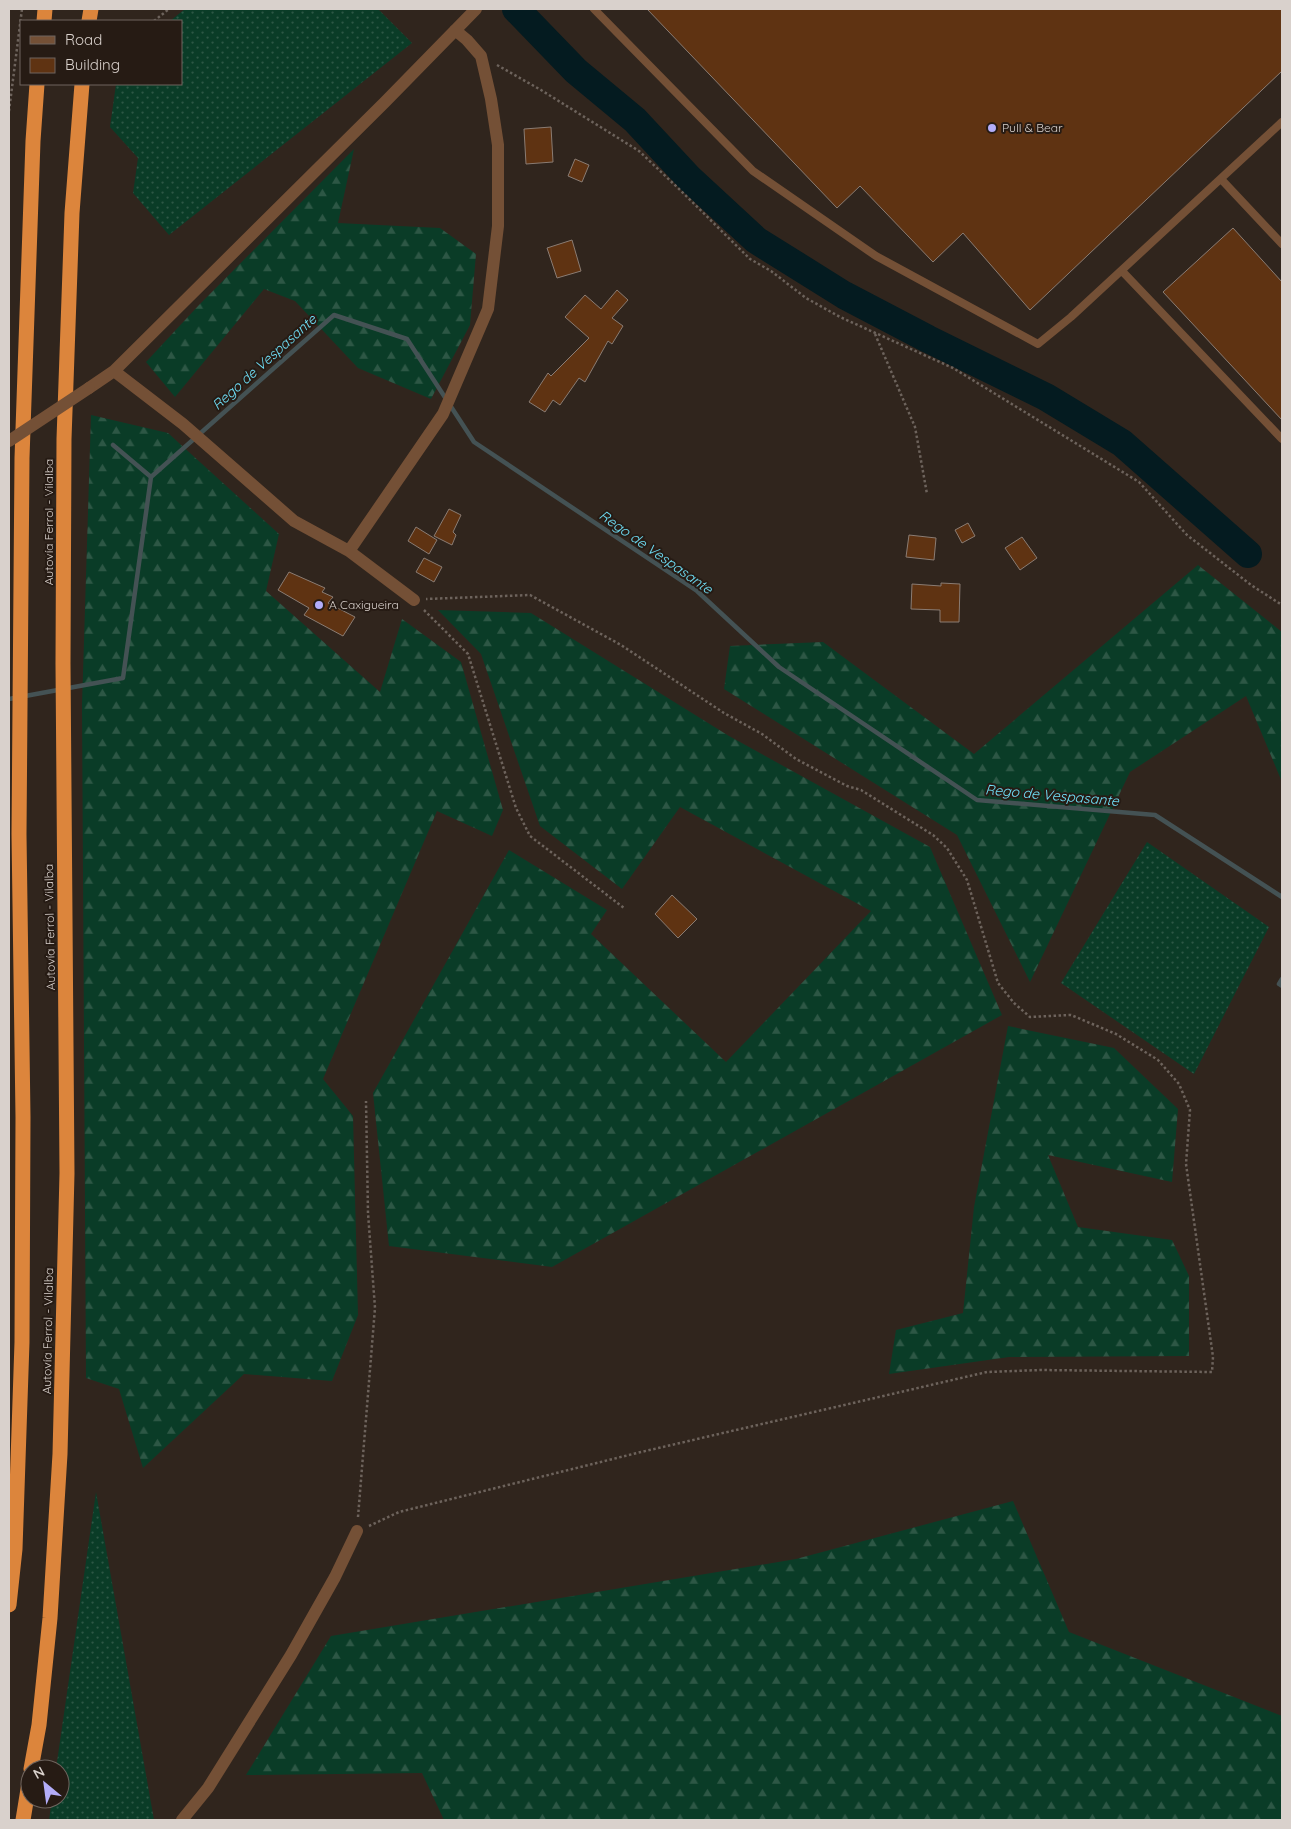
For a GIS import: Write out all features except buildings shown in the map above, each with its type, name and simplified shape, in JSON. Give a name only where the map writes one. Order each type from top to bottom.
[{"type":"highway","name":"Autovía Ferrol - Vilalba","points":[[9,1604],[16,1520],[22,1342],[23,1117],[19,834],[22,458],[33,141],[37,85]]},
{"type":"highway","name":"Autovía Ferrol - Vilalba","points":[[33,1759],[39,1724],[50,1618],[60,1454],[67,1173],[63,664],[64,439],[72,213],[82,85]]},
{"type":"street","points":[[9,441],[114,371],[385,102],[473,10]]},
{"type":"street","points":[[350,551],[443,414],[488,309],[498,226],[498,145],[491,99],[481,56],[467,40],[454,30]]},
{"type":"street","points":[[114,371],[183,424],[294,520],[350,551],[414,600]]},
{"type":"street","points":[[182,1820],[208,1788],[291,1655],[357,1531]]},
{"type":"lane","points":[[594,9],[753,171],[876,256],[1038,344],[1122,271],[1282,122]]},
{"type":"lane","points":[[1221,179],[1282,244]]},
{"type":"lane","points":[[1122,271],[1282,439]]},
{"type":"path","points":[[155,20],[169,9]]},
{"type":"path","points":[[9,111],[20,25]]},
{"type":"path","points":[[481,56],[541,90],[639,151],[750,259],[771,270],[806,298],[840,317],[953,368],[1139,482],[1186,535],[1252,585],[1282,605]]},
{"type":"path","points":[[874,333],[915,427],[927,494]]},
{"type":"path","points":[[366,1100],[368,1213],[375,1308],[357,1531],[399,1512],[641,1452],[987,1372],[1041,1370],[1212,1372],[1213,1357],[1186,1164],[1190,1110],[1179,1084],[1158,1060],[1116,1034],[1071,1015],[1030,1017],[1014,1003],[998,983],[967,880],[947,848],[933,835],[861,790],[847,786],[796,759],[762,734],[724,713],[621,645],[530,595],[414,600]]},
{"type":"path","points":[[414,600],[468,654],[516,808],[530,836],[624,908]]},
{"type":"green space","points":[[185,9],[378,9],[412,43],[169,235],[133,193],[138,158],[110,127],[116,85],[182,85],[182,20],[171,20]]},
{"type":"green space","points":[[354,149],[338,223],[440,228],[476,254],[470,325],[431,399],[358,368],[295,301],[264,289],[175,397],[146,362],[199,305]]},
{"type":"green space","points":[[91,415],[168,433],[279,534],[266,591],[380,692],[402,619],[461,662],[503,810],[492,836],[437,811],[323,1079],[353,1116],[358,1315],[332,1381],[244,1374],[143,1468],[119,1389],[86,1378],[82,705]]},
{"type":"green space","points":[[1198,565],[1282,632],[1282,782],[1246,696],[1130,772],[1030,982],[957,835],[724,689],[730,646],[823,642],[974,754]]},
{"type":"green space","points":[[438,610],[531,613],[729,736],[930,847],[1002,1015],[552,1267],[389,1246],[373,1093],[509,850],[607,910],[591,934],[726,1062],[871,911],[680,807],[622,889],[540,826],[481,654]]},
{"type":"green space","points":[[1147,842],[1269,927],[1194,1074],[1061,983]]},
{"type":"green space","points":[[1008,1026],[1114,1048],[1178,1109],[1172,1182],[1048,1155],[1078,1227],[1172,1240],[1189,1276],[1189,1356],[1009,1357],[889,1374],[896,1330],[963,1313],[974,1207]]},
{"type":"green space","points":[[96,1492],[154,1820],[49,1820],[51,1809],[70,1809],[70,1759],[57,1759]]},
{"type":"green space","points":[[1013,1501],[1069,1632],[1282,1716],[1282,1820],[444,1820],[422,1773],[246,1775],[331,1636],[796,1559]]},
{"type":"waterway","points":[[516,9],[576,71],[635,120],[689,178],[756,240],[844,295],[1046,397],[1122,443],[1248,554]]},
{"type":"waterway","name":"Rego de Vespasante","points":[[113,445],[151,477],[334,315],[407,339],[474,442],[697,591],[779,667],[977,800],[1155,815],[1282,897]]},
{"type":"waterway","points":[[9,699],[123,678],[151,477]]},
{"type":"waterway","name":"Rego de Vespasante","points":[[1282,979],[1279,984],[1282,986]]},
{"type":"place","name":"Pull & Bear","points":[[992,128]]},
{"type":"place","name":"A Caxigueira","points":[[319,605]]}]
